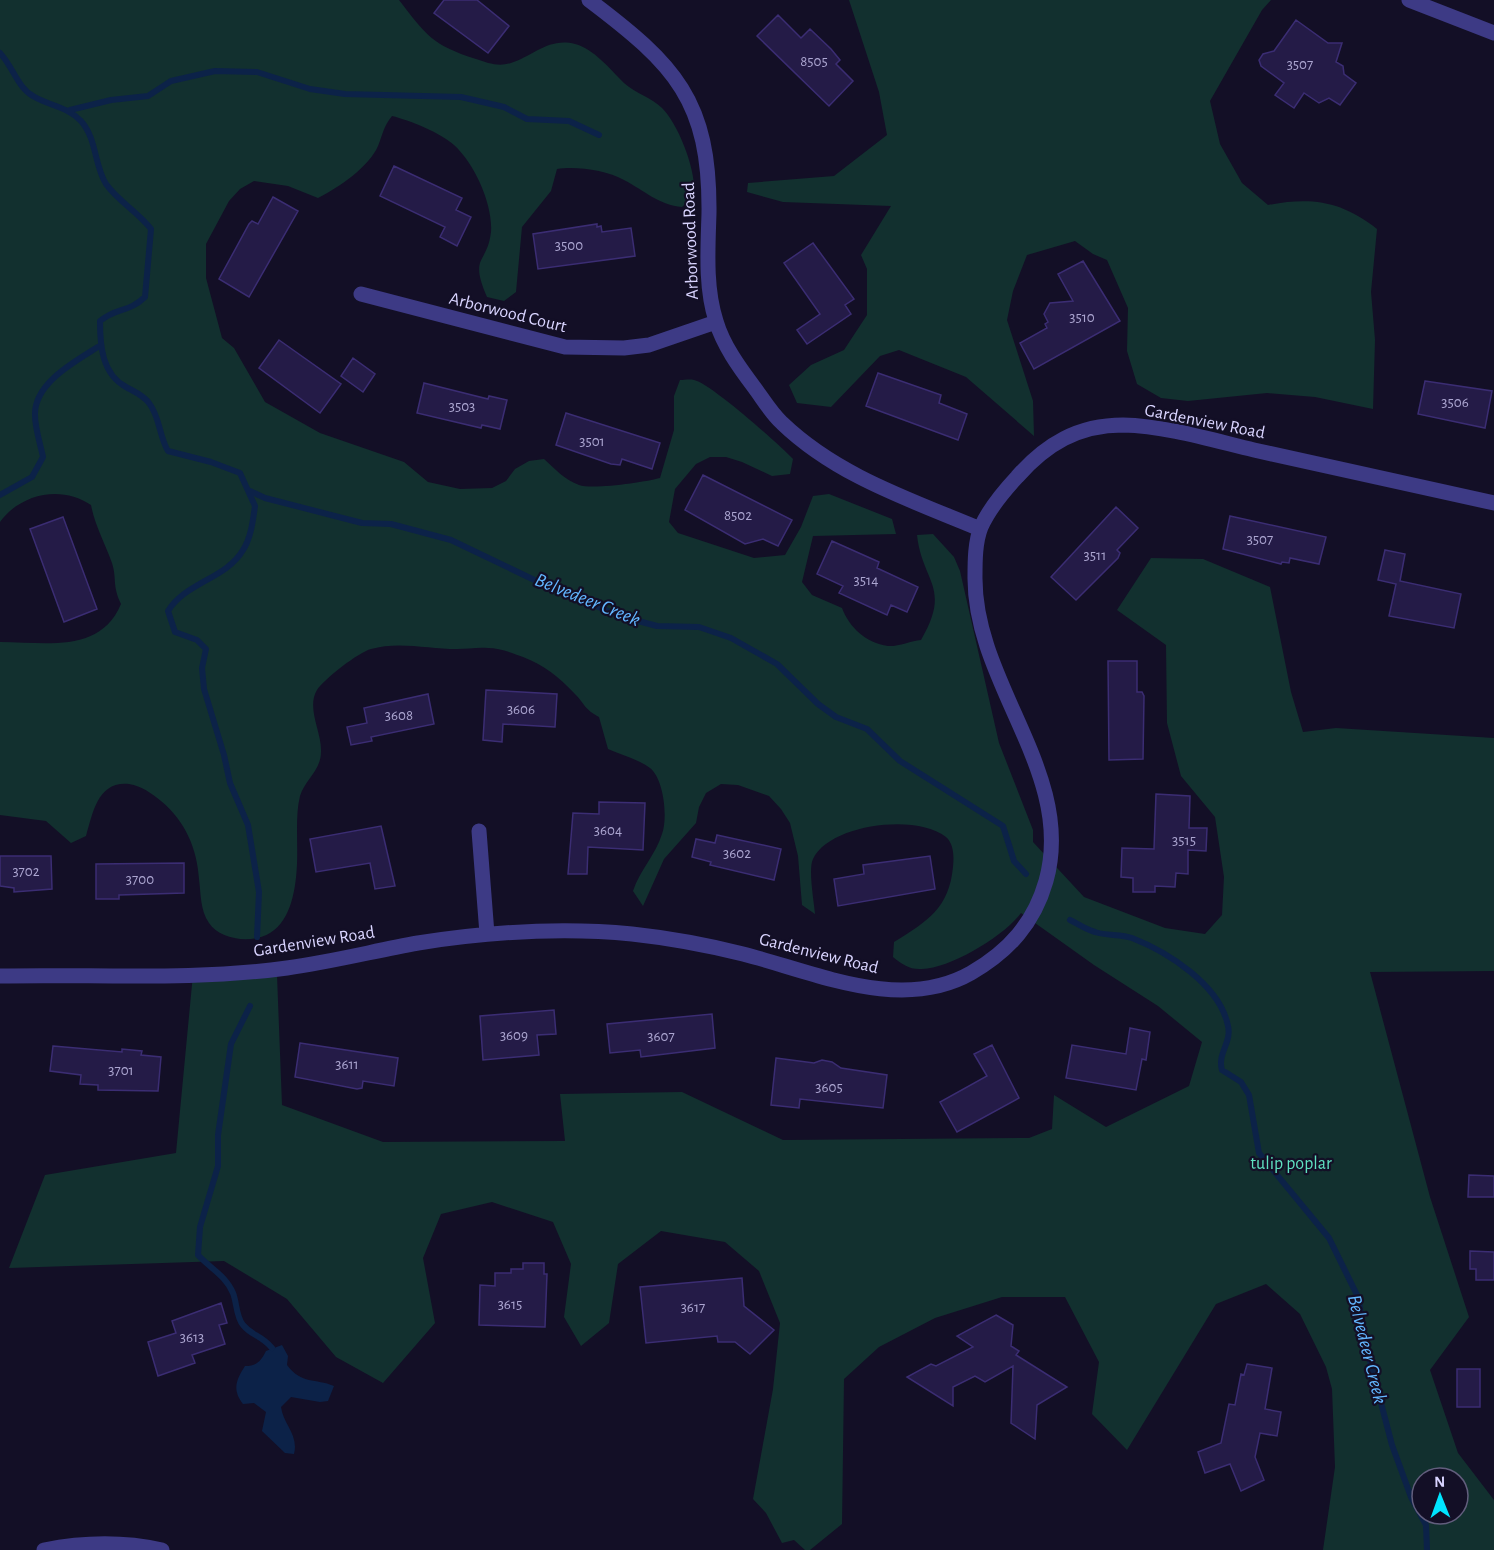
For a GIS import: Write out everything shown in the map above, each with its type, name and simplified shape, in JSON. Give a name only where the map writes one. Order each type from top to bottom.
[{"type":"street","name":"Arborwood Road","points":[[589,0],[638,37],[673,73],[692,104],[702,138],[709,187],[708,255],[711,302],[724,340],[746,376],[781,422],[816,451],[866,482],[980,529]]},
{"type":"street","points":[[1409,0],[1494,33]]},
{"type":"street","name":"Arborwood Court","points":[[361,294],[565,347],[624,348],[649,345],[716,321]]},
{"type":"street","name":"Gardenview Road","points":[[0,976],[214,974],[285,969],[419,943],[487,934],[580,931],[632,934],[735,952],[874,989],[903,990],[949,984],[996,957],[1018,938],[1029,922],[1047,878],[1053,840],[1047,793],[991,660],[979,623],[975,557],[980,529],[1016,478],[1056,440],[1076,431],[1124,425],[1198,437],[1494,503]]},
{"type":"street","points":[[479,831],[487,934]]},
{"type":"street","points":[[44,1550],[92,1543],[142,1545],[162,1550]]},
{"type":"green space","name":"tulip poplar","points":[[0,0],[399,0],[416,22],[439,43],[461,54],[489,63],[502,65],[511,63],[557,43],[575,44],[589,50],[628,87],[662,108],[675,126],[690,162],[694,186],[694,196],[682,207],[659,200],[624,180],[600,171],[557,169],[551,191],[522,227],[516,292],[504,301],[487,297],[479,274],[479,267],[489,243],[491,221],[486,198],[475,174],[462,153],[448,140],[392,116],[368,162],[335,189],[318,198],[288,186],[254,181],[240,189],[229,201],[206,244],[206,278],[222,338],[234,348],[265,402],[320,433],[404,462],[428,482],[460,489],[492,488],[506,481],[515,469],[529,461],[544,459],[560,474],[579,485],[595,487],[619,485],[660,478],[674,430],[674,396],[680,380],[692,380],[702,384],[744,415],[793,459],[790,474],[772,476],[726,457],[710,457],[696,464],[675,489],[669,522],[678,533],[754,558],[785,555],[801,527],[813,496],[829,494],[892,519],[896,534],[813,536],[802,582],[812,595],[842,608],[849,622],[859,633],[888,646],[921,640],[930,622],[935,596],[917,535],[933,534],[954,557],[960,571],[999,743],[1033,830],[1033,842],[1084,897],[1165,928],[1205,934],[1222,915],[1224,877],[1215,817],[1181,776],[1167,723],[1166,645],[1117,610],[1151,558],[1203,559],[1270,587],[1291,692],[1303,732],[1336,728],[1494,738],[1494,971],[1370,972],[1430,1197],[1469,1317],[1430,1370],[1458,1453],[1468,1466],[1410,1466],[1410,1526],[1470,1526],[1470,1469],[1494,1500],[1494,1550],[1323,1550],[1335,1467],[1332,1389],[1326,1367],[1300,1314],[1266,1284],[1216,1304],[1127,1450],[1092,1414],[1099,1362],[1065,1297],[1002,1297],[935,1318],[879,1347],[844,1379],[842,1524],[810,1550],[805,1550],[794,1540],[782,1543],[766,1513],[753,1499],[773,1389],[780,1323],[759,1271],[725,1242],[661,1231],[618,1264],[609,1323],[581,1346],[564,1317],[571,1264],[553,1222],[492,1202],[441,1214],[423,1258],[435,1323],[383,1383],[336,1357],[287,1299],[224,1261],[9,1268],[45,1175],[176,1153],[193,974],[277,975],[282,1105],[383,1142],[565,1141],[560,1094],[682,1092],[783,1140],[1029,1138],[1052,1129],[1054,1095],[1106,1127],[1189,1086],[1202,1042],[1158,1006],[1094,965],[1021,913],[990,941],[947,963],[914,969],[893,957],[894,942],[935,912],[942,903],[951,881],[953,855],[949,840],[933,830],[915,825],[895,824],[854,830],[836,837],[822,847],[812,864],[811,878],[815,914],[802,905],[798,856],[790,823],[781,809],[769,796],[738,785],[721,784],[706,793],[699,807],[696,823],[664,859],[643,906],[633,891],[659,841],[665,818],[662,789],[655,773],[640,762],[608,749],[599,717],[587,709],[578,697],[551,672],[523,657],[492,648],[457,649],[403,645],[371,649],[350,660],[321,685],[313,704],[321,752],[316,770],[305,785],[298,804],[296,873],[294,892],[288,911],[283,920],[270,933],[246,939],[228,937],[214,929],[204,913],[196,857],[183,826],[161,801],[146,790],[129,784],[110,787],[98,800],[86,836],[71,843],[46,821],[0,815],[0,642],[53,643],[86,638],[100,631],[112,620],[121,604],[116,592],[112,563],[91,505],[68,495],[42,495],[19,504],[0,522]]},
{"type":"green space","points":[[849,0],[1271,0],[1262,10],[1210,101],[1220,144],[1242,183],[1268,205],[1299,201],[1326,204],[1351,212],[1377,229],[1371,292],[1375,340],[1373,409],[1315,397],[1267,393],[1188,401],[1161,398],[1137,384],[1127,351],[1128,308],[1107,260],[1093,254],[1075,241],[1027,255],[1013,291],[1007,320],[1033,401],[1034,436],[966,377],[899,350],[880,356],[831,407],[797,403],[789,385],[811,365],[844,350],[867,315],[867,269],[861,255],[891,206],[783,202],[747,192],[748,183],[834,176],[887,135],[879,92]]},
{"type":"water","points":[[282,1345],[288,1356],[287,1365],[298,1376],[334,1386],[328,1401],[320,1402],[291,1397],[281,1407],[293,1435],[294,1454],[285,1453],[262,1431],[266,1412],[254,1403],[243,1404],[236,1390],[239,1376],[245,1366],[256,1364],[266,1351]]},
{"type":"building","points":[[444,0],[477,0],[509,26],[488,53],[434,13]]},
{"type":"building","points":[[778,15],[801,38],[810,29],[831,49],[840,60],[836,64],[853,81],[829,106],[757,36]]},
{"type":"building","points":[[1296,20],[1328,43],[1342,43],[1336,62],[1343,66],[1344,74],[1356,83],[1340,105],[1329,98],[1319,103],[1304,93],[1294,108],[1275,95],[1284,83],[1261,66],[1259,60],[1263,54],[1274,51]]},
{"type":"building","points":[[394,166],[462,198],[456,210],[471,217],[457,246],[440,237],[445,227],[380,196]]},
{"type":"building","points":[[273,197],[298,211],[249,297],[219,279],[249,224],[252,221],[258,224]]},
{"type":"building","points":[[597,224],[597,227],[601,226],[602,232],[631,228],[635,256],[538,269],[533,234]]},
{"type":"building","points":[[813,243],[854,299],[845,305],[851,314],[807,344],[797,330],[820,314],[784,263]]},
{"type":"building","points":[[1083,261],[1120,321],[1034,369],[1020,343],[1047,328],[1045,324],[1048,322],[1044,314],[1050,303],[1073,301],[1058,274]]},
{"type":"building","points":[[279,340],[341,384],[320,413],[259,368]]},
{"type":"building","points":[[353,358],[375,374],[363,392],[341,376]]},
{"type":"building","points":[[878,373],[941,395],[939,403],[967,414],[958,440],[866,406]]},
{"type":"building","points":[[1425,381],[1492,391],[1485,428],[1418,414]]},
{"type":"building","points":[[424,383],[488,399],[489,396],[507,400],[500,429],[482,425],[481,428],[417,413]]},
{"type":"building","points":[[566,413],[660,443],[652,469],[622,459],[620,465],[611,464],[556,445]]},
{"type":"building","points":[[703,475],[792,520],[778,546],[763,539],[745,544],[685,510]]},
{"type":"building","points":[[1116,507],[1138,528],[1117,550],[1120,553],[1118,558],[1076,600],[1051,577]]},
{"type":"building","points":[[1230,516],[1326,537],[1319,564],[1290,558],[1289,563],[1282,562],[1281,564],[1223,549]]},
{"type":"building","points":[[63,517],[97,609],[64,622],[30,529]]},
{"type":"building","points":[[832,541],[879,562],[877,568],[918,587],[907,612],[891,605],[887,615],[839,593],[843,586],[817,574]]},
{"type":"building","points":[[1385,550],[1405,554],[1400,581],[1461,594],[1454,628],[1389,616],[1396,584],[1378,580]]},
{"type":"building","points":[[1108,661],[1137,661],[1137,692],[1142,692],[1144,696],[1143,759],[1109,760]]},
{"type":"building","points":[[486,690],[557,694],[555,727],[503,724],[502,742],[483,740]]},
{"type":"building","points":[[428,694],[434,724],[371,737],[372,741],[351,745],[347,727],[367,723],[364,708]]},
{"type":"building","points":[[1156,794],[1190,796],[1189,828],[1207,828],[1206,851],[1188,850],[1188,874],[1176,873],[1175,887],[1155,886],[1155,892],[1133,892],[1133,878],[1121,877],[1122,848],[1154,849]]},
{"type":"building","points":[[599,802],[645,803],[643,850],[588,847],[587,874],[568,874],[573,813],[599,814]]},
{"type":"building","points":[[381,826],[395,886],[375,889],[370,863],[316,872],[310,839]]},
{"type":"building","points":[[717,835],[781,849],[774,880],[710,865],[711,862],[692,857],[696,839],[715,843]]},
{"type":"building","points":[[0,856],[51,856],[52,889],[14,892],[14,888],[0,886]]},
{"type":"building","points":[[930,856],[935,889],[838,906],[834,879],[864,874],[863,865]]},
{"type":"building","points":[[184,863],[184,893],[119,895],[119,899],[96,899],[96,864]]},
{"type":"building","points":[[554,1010],[556,1034],[537,1035],[539,1055],[483,1060],[480,1016]]},
{"type":"building","points":[[712,1014],[715,1048],[641,1057],[640,1050],[610,1053],[607,1024]]},
{"type":"building","points":[[1130,1028],[1150,1032],[1146,1060],[1142,1059],[1136,1090],[1066,1078],[1072,1045],[1126,1054]]},
{"type":"building","points":[[300,1043],[398,1058],[394,1086],[363,1081],[362,1088],[357,1089],[295,1077]]},
{"type":"building","points":[[992,1045],[1019,1098],[957,1132],[940,1102],[987,1076],[974,1054]]},
{"type":"building","points":[[53,1046],[122,1052],[122,1049],[142,1051],[141,1055],[161,1057],[158,1091],[98,1090],[98,1085],[80,1084],[81,1075],[50,1071]]},
{"type":"building","points":[[776,1058],[814,1063],[822,1060],[832,1062],[841,1068],[887,1075],[883,1108],[800,1099],[799,1108],[771,1105]]},
{"type":"building","points":[[1469,1175],[1494,1176],[1494,1197],[1468,1197]]},
{"type":"building","points":[[1470,1251],[1494,1252],[1494,1280],[1476,1280],[1476,1269],[1470,1269]]},
{"type":"building","points":[[523,1263],[544,1263],[544,1274],[547,1274],[545,1327],[479,1325],[480,1285],[495,1286],[495,1273],[511,1273],[511,1269],[523,1269]]},
{"type":"building","points":[[742,1278],[744,1306],[774,1330],[750,1354],[735,1342],[718,1342],[717,1336],[646,1343],[640,1287]]},
{"type":"building","points":[[221,1303],[227,1323],[219,1325],[225,1344],[192,1355],[195,1363],[158,1376],[148,1342],[176,1333],[172,1321]]},
{"type":"building","points":[[996,1315],[1013,1325],[1011,1346],[1019,1351],[1016,1355],[1067,1387],[1037,1405],[1035,1439],[1011,1423],[1013,1366],[985,1382],[975,1376],[953,1387],[953,1406],[907,1377],[931,1364],[936,1366],[973,1347],[957,1336]]},
{"type":"building","points":[[1247,1364],[1272,1368],[1265,1409],[1281,1412],[1277,1436],[1260,1433],[1255,1457],[1264,1480],[1241,1491],[1230,1464],[1205,1473],[1198,1452],[1221,1443],[1229,1404],[1235,1405],[1241,1374],[1244,1375]]},
{"type":"building","points":[[1457,1369],[1480,1369],[1480,1407],[1457,1407]]},
{"type":"waterway","points":[[0,53],[19,83],[28,92],[70,112],[81,121],[90,136],[99,169],[106,184],[151,229],[145,297],[133,306],[100,321],[102,349],[107,367],[118,381],[141,396],[153,408],[168,451],[211,462],[240,473],[255,506],[248,540],[236,560],[227,568],[185,593],[168,611],[175,632],[197,640],[206,649],[202,668],[204,689],[230,783],[248,825],[259,892],[257,937]]},
{"type":"waterway","points":[[70,110],[111,100],[148,96],[171,81],[215,71],[257,72],[310,89],[345,94],[461,97],[504,107],[527,119],[569,121],[599,135]]},
{"type":"waterway","points":[[0,495],[32,477],[43,457],[35,415],[42,392],[59,373],[101,345]]},
{"type":"waterway","name":"Belvedeer Creek","points":[[250,491],[265,498],[362,523],[391,524],[451,540],[549,587],[623,617],[657,626],[699,627],[731,638],[777,664],[818,704],[836,717],[867,729],[900,761],[1003,826],[1014,861],[1026,874]]},
{"type":"waterway","name":"Belvedeer Creek","points":[[1070,920],[1095,932],[1132,938],[1161,952],[1204,984],[1223,1011],[1229,1032],[1221,1059],[1222,1070],[1241,1082],[1249,1095],[1259,1153],[1329,1238],[1359,1299],[1363,1334],[1392,1445],[1411,1497],[1426,1525],[1427,1550]]},
{"type":"waterway","points":[[250,1006],[231,1044],[218,1135],[218,1166],[200,1227],[198,1255],[230,1287],[243,1325],[272,1348]]}]
